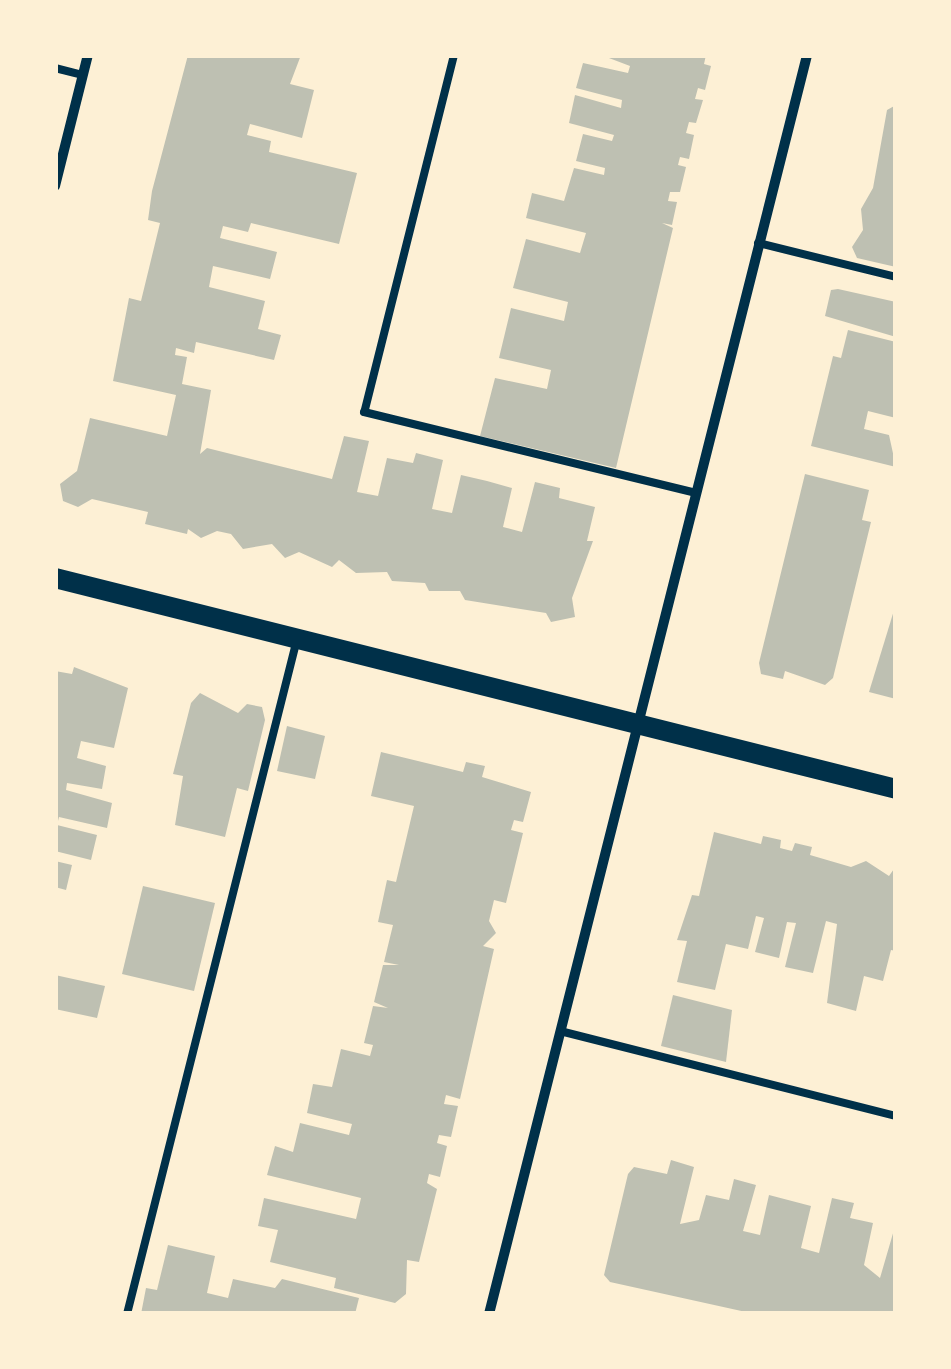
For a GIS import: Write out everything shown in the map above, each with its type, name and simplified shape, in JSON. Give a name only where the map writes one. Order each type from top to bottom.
[{"type":"main road","points":[[55,578],[896,789]]},
{"type":"street","points":[[55,186],[88,55]]},
{"type":"street","points":[[489,1314],[807,55]]},
{"type":"lane","points":[[454,55],[364,412],[696,493]]},
{"type":"lane","points":[[55,68],[83,75]]},
{"type":"lane","points":[[758,243],[896,277]]},
{"type":"lane","points":[[127,1314],[298,639]]},
{"type":"lane","points":[[560,1031],[896,1116]]},
{"type":"building","points":[[188,55],[301,55],[290,84],[314,90],[302,138],[250,124],[247,135],[271,141],[269,152],[357,173],[339,244],[251,223],[248,232],[223,226],[220,238],[277,252],[270,279],[213,266],[209,287],[265,301],[258,329],[281,335],[274,360],[196,342],[194,353],[176,348],[175,355],[187,357],[182,384],[211,390],[200,454],[207,448],[332,479],[344,436],[369,441],[357,492],[378,496],[387,458],[413,463],[416,453],[443,460],[432,509],[452,513],[461,475],[487,481],[512,488],[503,527],[522,532],[535,482],[560,488],[559,498],[595,507],[587,541],[593,541],[572,598],[575,617],[551,622],[546,613],[465,600],[460,591],[429,591],[425,583],[392,581],[387,572],[356,573],[339,560],[332,567],[299,552],[285,558],[272,544],[243,549],[231,534],[217,531],[201,538],[188,529],[187,534],[145,524],[148,512],[92,499],[78,507],[63,501],[60,484],[77,471],[90,418],[167,436],[176,395],[113,381],[129,298],[141,301],[160,223],[148,220],[152,191]]},
{"type":"building","points":[[601,55],[706,55],[704,64],[711,66],[705,90],[698,88],[695,99],[703,100],[696,123],[689,122],[686,133],[694,135],[689,159],[680,157],[678,165],[686,167],[680,192],[670,192],[668,201],[677,202],[672,225],[662,223],[673,228],[616,468],[480,436],[495,378],[547,389],[551,370],[499,358],[511,308],[564,321],[568,302],[513,288],[526,239],[580,253],[586,233],[526,218],[532,193],[564,201],[574,168],[604,175],[605,168],[576,161],[583,134],[612,141],[614,135],[569,123],[575,95],[621,108],[622,100],[576,88],[583,63],[628,73],[630,66]]},
{"type":"building","points":[[896,105],[896,267],[857,258],[852,247],[863,230],[861,209],[873,188],[887,110]]},
{"type":"building","points":[[831,290],[896,302],[896,337],[825,316]]},
{"type":"building","points":[[848,330],[896,342],[896,418],[868,411],[864,429],[889,435],[896,467],[811,446],[833,356],[841,358]]},
{"type":"building","points":[[805,474],[869,490],[862,520],[871,522],[833,678],[825,685],[785,671],[783,679],[761,674],[759,663]]},
{"type":"building","points":[[896,607],[896,699],[869,692]]},
{"type":"building","points":[[74,667],[128,688],[114,748],[81,741],[77,758],[106,766],[102,789],[67,783],[66,790],[112,803],[107,828],[59,817],[57,825],[97,835],[91,860],[55,851],[55,671],[72,674]]},
{"type":"building","points":[[200,693],[238,713],[247,704],[262,707],[265,720],[248,791],[237,788],[225,837],[175,825],[183,776],[173,774],[191,703]]},
{"type":"building","points":[[287,726],[325,736],[315,779],[277,771]]},
{"type":"building","points":[[381,752],[463,772],[466,762],[485,766],[482,777],[531,792],[523,822],[514,820],[511,830],[523,833],[506,903],[494,900],[489,921],[496,933],[483,946],[494,949],[460,1099],[446,1095],[444,1104],[458,1106],[451,1137],[439,1135],[437,1143],[447,1146],[440,1177],[429,1174],[427,1183],[437,1189],[419,1262],[407,1260],[406,1294],[395,1303],[334,1288],[336,1278],[270,1262],[278,1230],[258,1226],[264,1198],[356,1219],[361,1198],[267,1175],[275,1146],[293,1152],[300,1123],[349,1135],[352,1124],[307,1113],[313,1084],[332,1087],[341,1049],[370,1056],[373,1045],[364,1043],[373,1006],[388,1008],[374,1002],[383,965],[399,965],[384,962],[393,925],[378,922],[387,880],[396,882],[414,806],[371,796]]},
{"type":"building","points":[[714,832],[761,844],[763,836],[781,840],[780,848],[792,851],[795,843],[812,847],[810,855],[851,867],[866,861],[889,876],[896,866],[896,951],[891,950],[883,981],[864,976],[856,1011],[827,1003],[837,924],[826,921],[813,973],[785,967],[796,923],[787,922],[779,958],[755,952],[764,918],[756,916],[748,949],[726,944],[715,990],[677,982],[687,941],[677,940],[692,895],[699,896]]},
{"type":"building","points":[[55,861],[72,865],[66,890],[55,887]]},
{"type":"building","points":[[143,886],[215,903],[194,991],[122,974]]},
{"type":"building","points":[[55,975],[105,986],[97,1018],[55,1009]]},
{"type":"building","points":[[673,995],[732,1010],[726,1062],[661,1046]]},
{"type":"building","points":[[671,1160],[694,1167],[680,1224],[699,1220],[706,1195],[729,1200],[734,1179],[756,1185],[743,1231],[760,1235],[769,1195],[811,1206],[801,1248],[819,1253],[832,1198],[854,1203],[850,1218],[873,1223],[864,1265],[880,1278],[896,1223],[896,1314],[755,1314],[610,1282],[604,1275],[628,1174],[634,1167],[667,1174]]},
{"type":"building","points":[[168,1245],[215,1256],[207,1293],[228,1298],[233,1279],[275,1288],[282,1279],[359,1298],[355,1314],[141,1314],[146,1288],[157,1290]]}]
